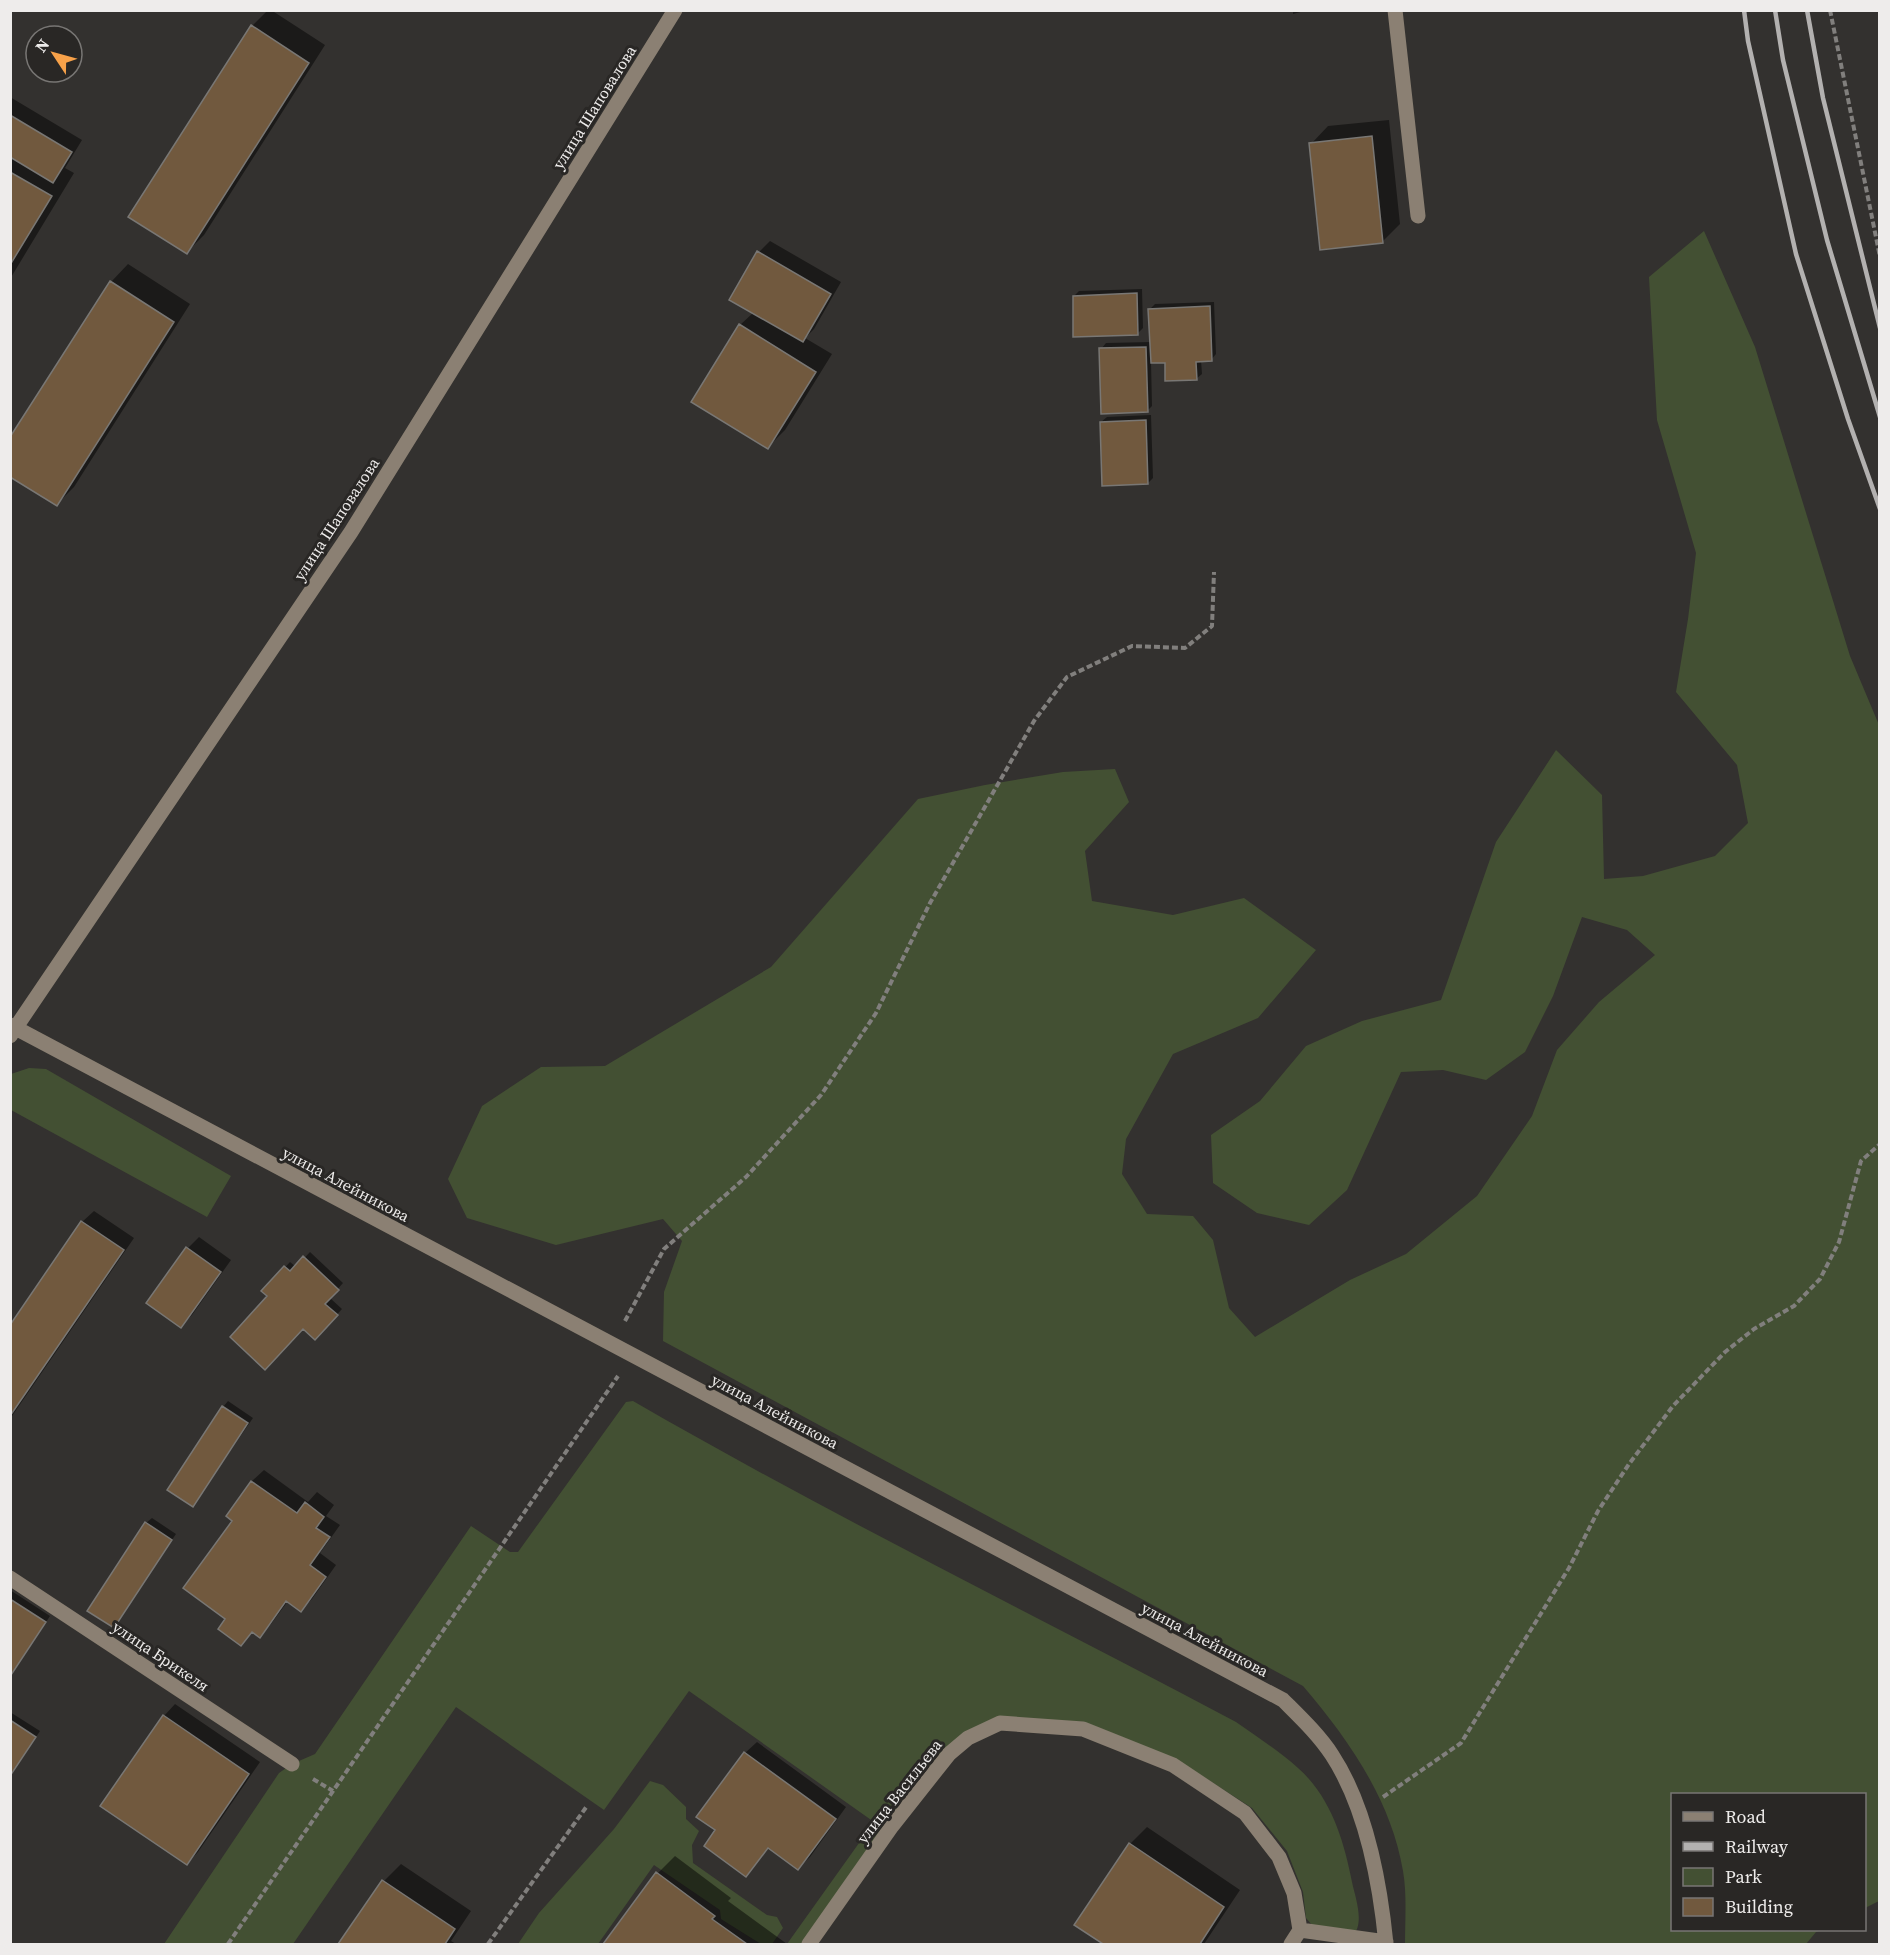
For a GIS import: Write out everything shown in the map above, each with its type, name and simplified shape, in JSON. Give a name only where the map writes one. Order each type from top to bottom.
[{"type":"street","name":"улица Шаповалова","points":[[12,1030],[351,532],[675,10]]},
{"type":"street","points":[[1395,10],[1418,216]]},
{"type":"street","name":"улица Алейникова","points":[[12,1030],[1283,1700],[1332,1753],[1347,1781],[1358,1809],[1379,1893],[1386,1943]]},
{"type":"street","name":"улица Брикеля","points":[[10,1578],[292,1764]]},
{"type":"street","name":"улица Васильева","points":[[809,1944],[892,1826],[948,1754],[968,1738],[1000,1723],[1083,1729],[1173,1765],[1245,1813],[1279,1857],[1294,1893],[1300,1930]]},
{"type":"street","points":[[1291,1944],[1300,1930],[1386,1943]]},
{"type":"path","points":[[1830,10],[1880,257]]},
{"type":"path","points":[[612,1346],[664,1249],[746,1177],[821,1095],[876,1013],[930,903],[1034,721],[1067,677],[1132,646],[1185,648],[1212,626],[1214,572]]},
{"type":"path","points":[[1358,1809],[1381,1798],[1461,1743],[1569,1568],[1599,1511],[1629,1464],[1667,1415],[1725,1352],[1755,1329],[1794,1306],[1820,1279],[1839,1242],[1861,1161],[1880,1144]]},
{"type":"path","points":[[228,1944],[632,1356]]},
{"type":"path","points":[[488,1944],[587,1806]]},
{"type":"green space","points":[[1704,231],[1755,347],[1850,656],[1879,725],[1879,1901],[1866,1908],[1866,1793],[1671,1793],[1671,1931],[1818,1931],[1806,1944],[1405,1944],[1403,1871],[1389,1820],[1366,1772],[1352,1750],[1303,1686],[663,1341],[664,1292],[682,1241],[663,1219],[556,1245],[467,1218],[448,1179],[482,1106],[541,1067],[605,1066],[771,967],[918,799],[1063,772],[1115,769],[1129,802],[1085,851],[1092,901],[1173,915],[1244,898],[1316,950],[1258,1018],[1173,1054],[1126,1139],[1122,1174],[1147,1214],[1193,1216],[1213,1240],[1229,1308],[1255,1337],[1350,1280],[1406,1254],[1477,1196],[1532,1116],[1557,1050],[1599,1002],[1655,955],[1627,930],[1582,917],[1553,996],[1525,1052],[1486,1080],[1443,1070],[1401,1072],[1347,1190],[1309,1225],[1257,1213],[1213,1183],[1211,1135],[1260,1101],[1306,1046],[1362,1021],[1441,1000],[1496,842],[1556,750],[1602,795],[1604,879],[1643,876],[1715,856],[1748,823],[1737,765],[1676,692],[1696,553],[1657,420],[1649,277]]},
{"type":"green space","points":[[29,1068],[46,1069],[231,1176],[207,1217],[11,1110],[11,1074]]},
{"type":"green space","points":[[633,1401],[857,1524],[1236,1722],[1276,1750],[1298,1768],[1319,1792],[1334,1820],[1345,1851],[1358,1907],[1359,1920],[1356,1931],[1312,1925],[1306,1918],[1303,1892],[1287,1851],[1252,1808],[1176,1759],[1084,1722],[998,1717],[948,1746],[920,1776],[801,1944],[787,1944],[874,1822],[689,1691],[604,1810],[456,1707],[293,1944],[164,1944],[279,1773],[292,1764],[315,1754],[471,1526],[510,1552],[518,1552],[626,1402]]},
{"type":"green space","points":[[650,1781],[663,1785],[686,1807],[686,1819],[699,1831],[692,1845],[693,1863],[767,1915],[777,1917],[783,1928],[772,1944],[761,1944],[721,1919],[720,1910],[654,1865],[598,1944],[518,1944],[539,1913],[614,1829]]},
{"type":"building","points":[[251,25],[309,63],[187,254],[128,217]]},
{"type":"building","points":[[10,115],[72,152],[53,183],[10,157]]},
{"type":"building","points":[[1372,136],[1383,243],[1320,250],[1309,143]]},
{"type":"building","points":[[10,172],[52,196],[10,265]]},
{"type":"building","points":[[757,251],[831,294],[803,342],[729,300]]},
{"type":"building","points":[[110,281],[174,322],[57,506],[10,477],[10,437]]},
{"type":"building","points":[[1137,293],[1138,335],[1073,337],[1073,296]]},
{"type":"building","points":[[1210,306],[1212,361],[1196,362],[1197,380],[1165,381],[1165,363],[1151,363],[1148,309]]},
{"type":"building","points":[[739,324],[816,372],[768,449],[691,402]]},
{"type":"building","points":[[1146,347],[1148,412],[1101,414],[1099,348]]},
{"type":"building","points":[[1146,420],[1148,484],[1102,486],[1100,422]]},
{"type":"building","points":[[81,1221],[124,1250],[10,1416],[10,1325]]},
{"type":"building","points":[[186,1247],[221,1272],[181,1328],[146,1303]]},
{"type":"building","points":[[303,1256],[339,1290],[325,1304],[338,1315],[315,1340],[303,1329],[265,1370],[230,1337],[267,1296],[261,1291],[284,1266],[290,1271]]},
{"type":"building","points":[[222,1406],[248,1423],[193,1507],[167,1490]]},
{"type":"building","points":[[251,1481],[297,1513],[305,1502],[324,1517],[316,1528],[330,1537],[310,1565],[326,1577],[301,1612],[286,1601],[260,1638],[252,1632],[241,1646],[218,1629],[225,1619],[183,1588],[232,1521],[226,1516]]},
{"type":"building","points":[[145,1522],[172,1540],[114,1628],[87,1611]]},
{"type":"building","points":[[10,1599],[46,1622],[11,1675],[10,1675]]},
{"type":"building","points":[[163,1715],[249,1774],[187,1865],[100,1806]]},
{"type":"building","points":[[10,1720],[36,1737],[10,1776]]},
{"type":"building","points":[[744,1752],[836,1819],[798,1870],[768,1848],[746,1877],[704,1846],[715,1830],[696,1817]]},
{"type":"building","points":[[1129,1843],[1224,1907],[1200,1944],[1103,1944],[1074,1925]]},
{"type":"building","points":[[656,1872],[715,1916],[712,1919],[747,1944],[603,1944]]},
{"type":"building","points":[[382,1880],[455,1929],[445,1944],[338,1944]]},
{"type":"railway","points":[[1744,10],[1748,41],[1796,254],[1848,419],[1880,509]]},
{"type":"railway","points":[[1775,10],[1783,60],[1827,240],[1880,417]]},
{"type":"railway","points":[[1807,10],[1823,98],[1880,328]]}]
